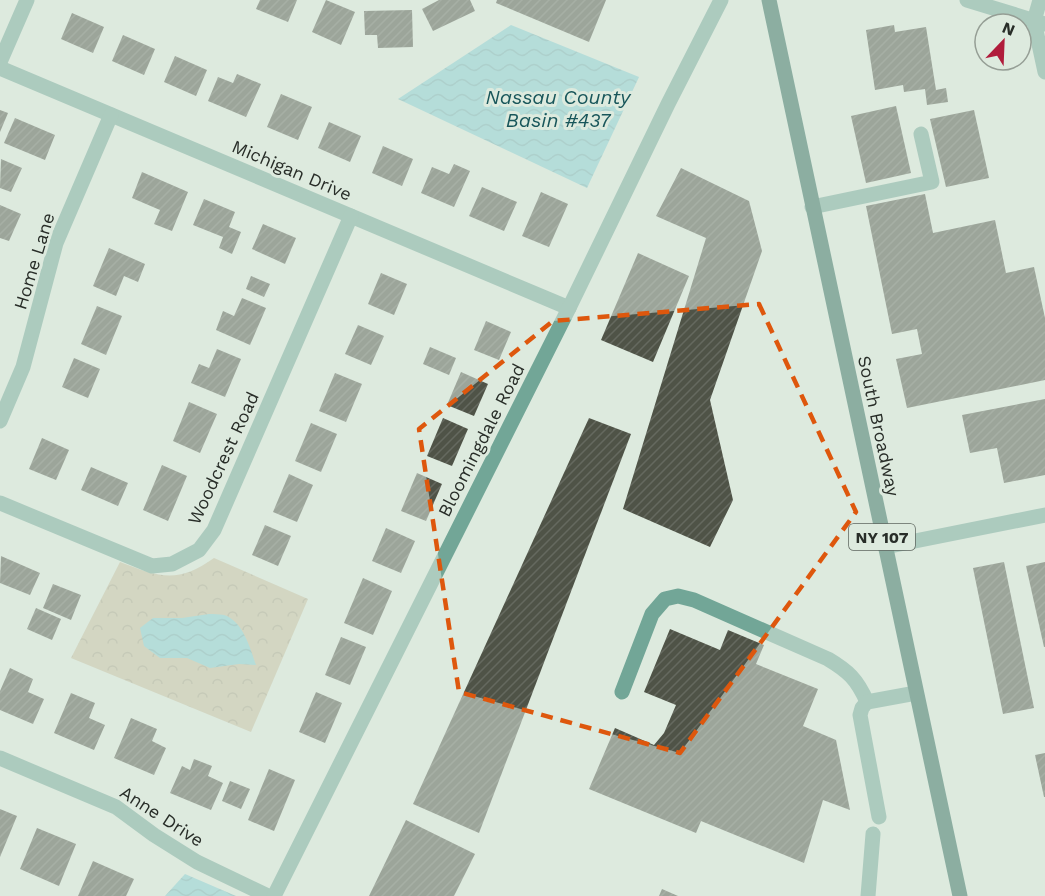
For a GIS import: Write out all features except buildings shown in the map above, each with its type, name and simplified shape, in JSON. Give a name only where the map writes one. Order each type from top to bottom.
[{"type":"main road","name":"South Broadway","points":[[768,0],[960,896]]},
{"type":"street","points":[[0,62],[27,0]]},
{"type":"street","name":"Bloomingdale Road","points":[[274,896],[721,0]]},
{"type":"street","points":[[967,0],[1040,22]]},
{"type":"street","points":[[1040,0],[1045,72]]},
{"type":"street","name":"Michigan Drive","points":[[0,68],[569,308]]},
{"type":"street","name":"Home Lane","points":[[0,421],[23,367],[56,243],[111,115]]},
{"type":"street","points":[[812,207],[932,182],[921,134]]},
{"type":"street","name":"Woodcrest Road","points":[[0,503],[152,566],[172,564],[199,550],[214,530],[351,216]]},
{"type":"street","points":[[885,547],[1045,515]]},
{"type":"street","points":[[622,692],[652,614],[665,599],[678,596],[694,600],[828,658],[854,678],[867,702]]},
{"type":"street","points":[[879,817],[860,715],[862,708],[867,702],[916,693]]},
{"type":"street","name":"Anne Drive","points":[[0,758],[116,807],[154,835],[197,862],[268,896]]},
{"type":"street","points":[[868,896],[873,834]]},
{"type":"highlighted area","points":[[759,304],[856,512],[680,753],[459,692],[419,429],[553,321]]},
{"type":"green space","points":[[214,558],[308,599],[251,732],[71,658],[120,562],[157,574],[179,575],[190,572]]},
{"type":"water","name":"Nassau County Basin #437","points":[[511,25],[639,77],[587,188],[398,99]]},
{"type":"water","points":[[209,614],[224,615],[236,623],[245,636],[256,665],[239,664],[210,668],[187,658],[160,658],[144,646],[140,628],[153,618],[182,618]]},
{"type":"water","points":[[185,874],[236,896],[165,896]]}]
